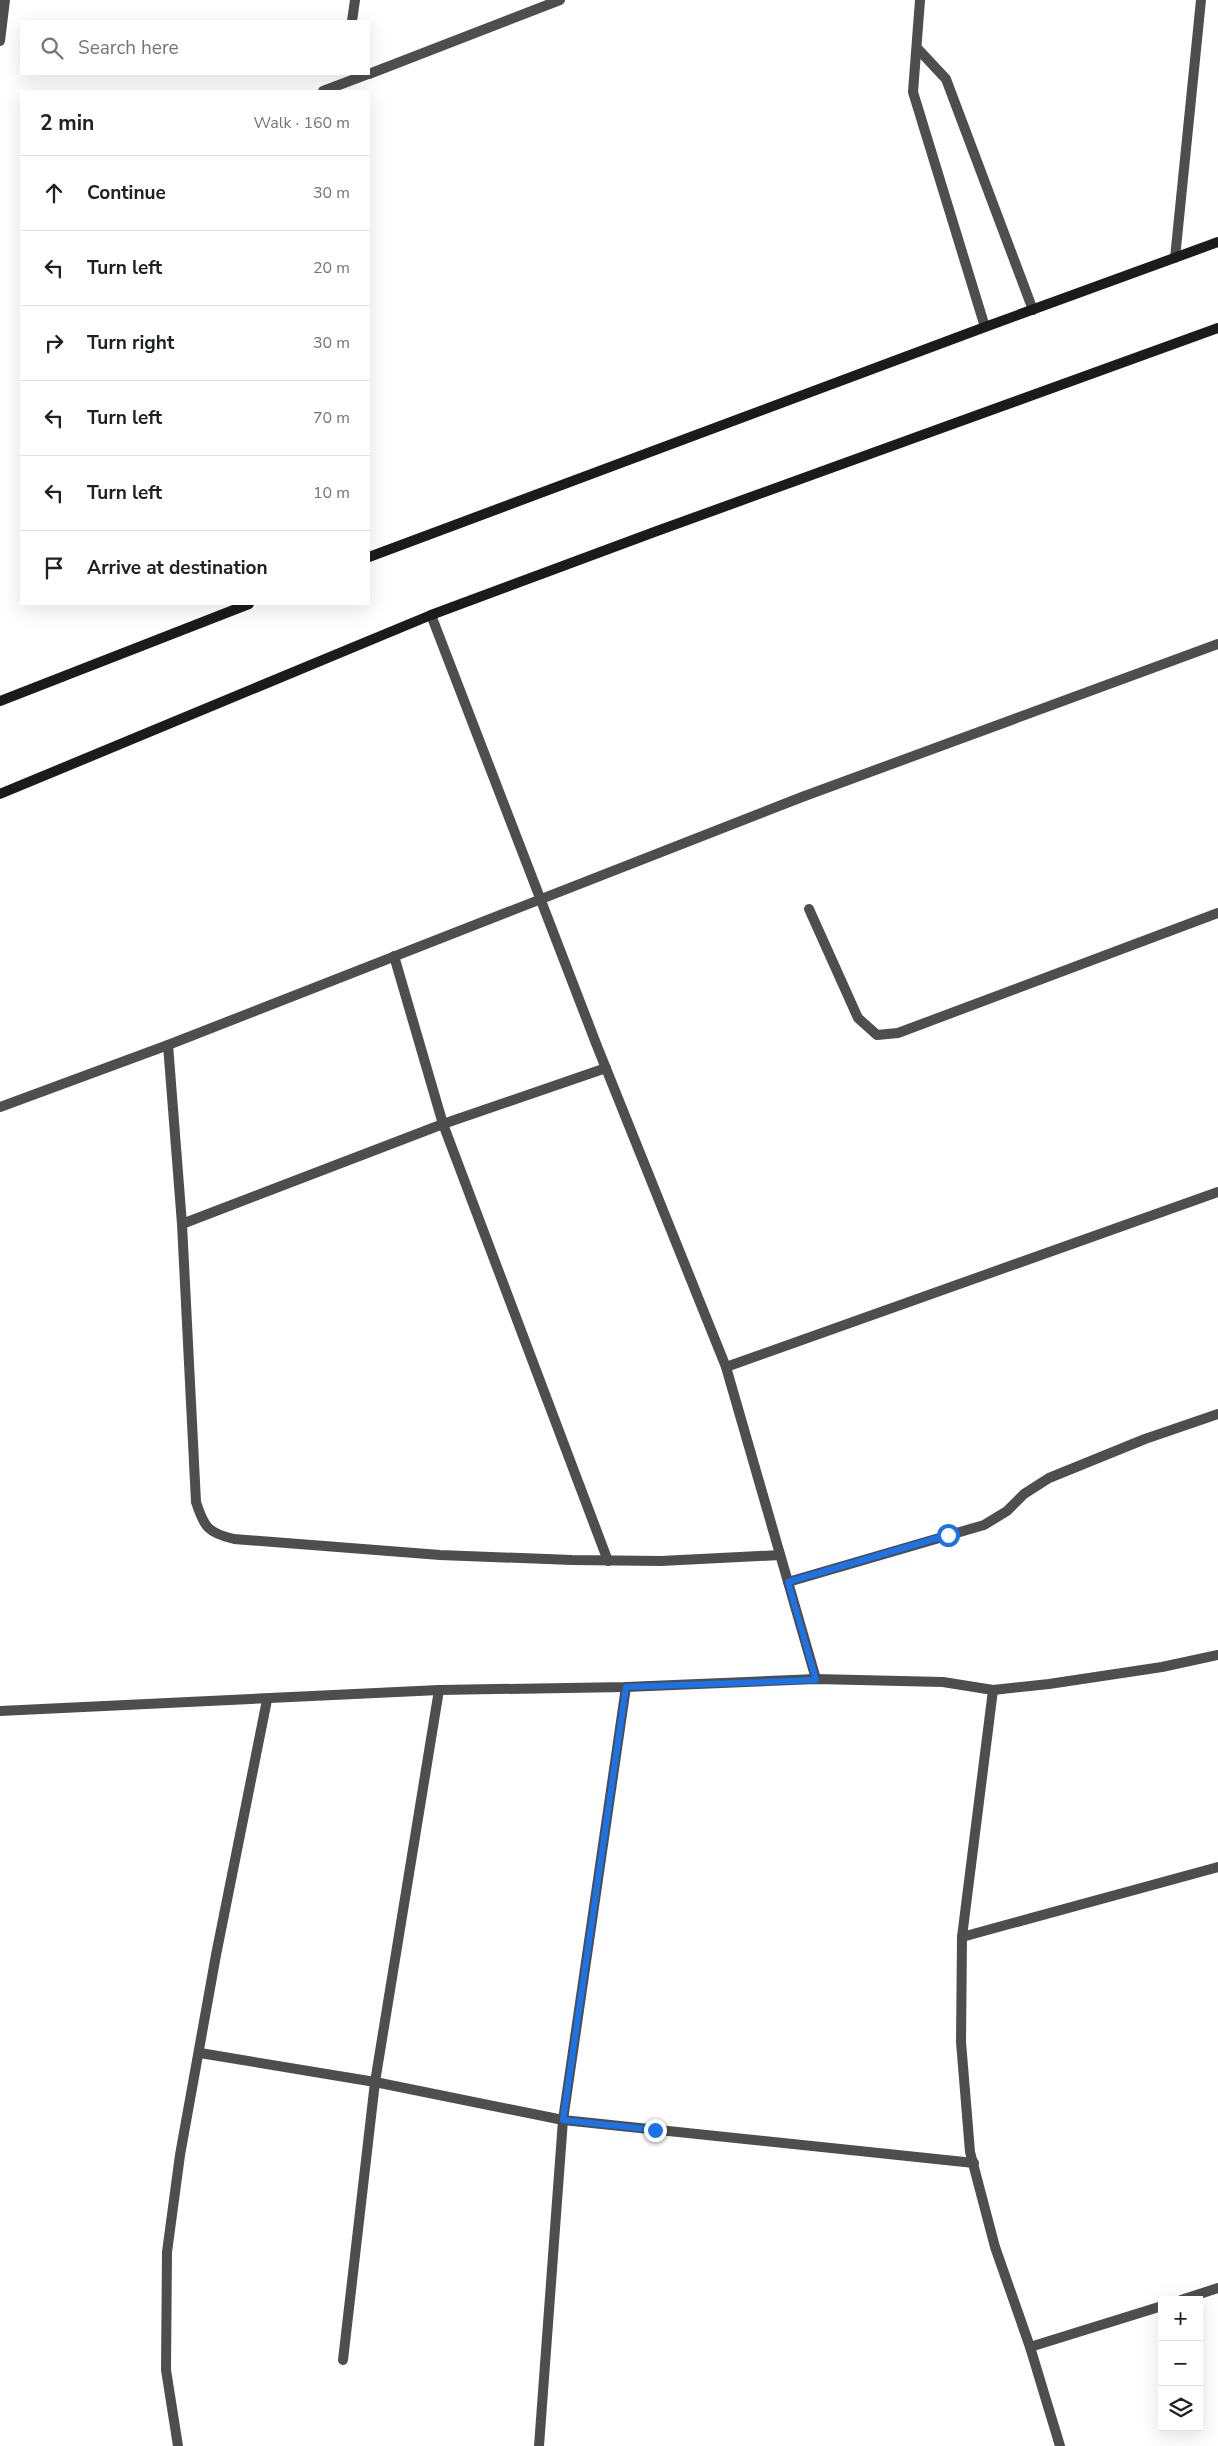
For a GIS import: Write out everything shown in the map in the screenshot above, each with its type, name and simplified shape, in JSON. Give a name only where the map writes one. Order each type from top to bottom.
[{"type":"main road","points":[[370,557],[1218,242]]},
{"type":"main road","points":[[0,794],[431,615],[666,527],[1218,328]]},
{"type":"main road","points":[[0,701],[246,605]]},
{"type":"street","points":[[0,41],[4,0]]},
{"type":"street","points":[[352,20],[355,0]]},
{"type":"street","points":[[370,74],[560,0]]},
{"type":"street","points":[[920,0],[913,92],[985,327]]},
{"type":"street","points":[[1175,258],[1201,0]]},
{"type":"street","points":[[916,48],[946,80],[1034,310]]},
{"type":"street","points":[[325,90],[344,79],[364,75]]},
{"type":"street","points":[[431,615],[606,1068],[726,1367],[816,1680]]},
{"type":"street","points":[[0,1107],[168,1045],[802,797],[1218,644]]},
{"type":"street","points":[[809,909],[858,1018],[877,1035],[898,1033],[1218,913]]},
{"type":"street","points":[[394,956],[443,1124],[608,1561]]},
{"type":"street","points":[[168,1045],[182,1224],[196,1502],[202,1522],[215,1535],[234,1539],[440,1555],[608,1561],[662,1562],[780,1555]]},
{"type":"street","points":[[182,1224],[443,1124],[606,1068]]},
{"type":"street","points":[[726,1367],[1218,1192]]},
{"type":"street","points":[[788,1582],[984,1525],[1007,1511],[1024,1494],[1049,1478],[1145,1439],[1218,1414]]},
{"type":"street","points":[[0,1712],[439,1690],[626,1687],[816,1680],[943,1682],[993,1690],[1049,1684],[1152,1668],[1218,1655]]},
{"type":"street","points":[[539,2446],[563,2120],[626,1687]]},
{"type":"street","points":[[343,2360],[375,2082],[439,1690]]},
{"type":"street","points":[[993,1690],[962,1937],[962,2042],[970,2152],[995,2247],[1030,2347],[1060,2446]]},
{"type":"street","points":[[178,2446],[166,2370],[167,2252],[180,2155],[200,2053],[216,1955],[266,1700]]},
{"type":"street","points":[[962,1937],[1218,1867]]},
{"type":"street","points":[[200,2053],[375,2082],[563,2120],[974,2163]]},
{"type":"street","points":[[1193,2296],[1218,2288]]},
{"type":"street","points":[[1030,2347],[1158,2307]]},
{"type":"route","points":[[655,2130],[563,2120],[626,1687],[816,1680],[788,1582],[948,1535]]}]
